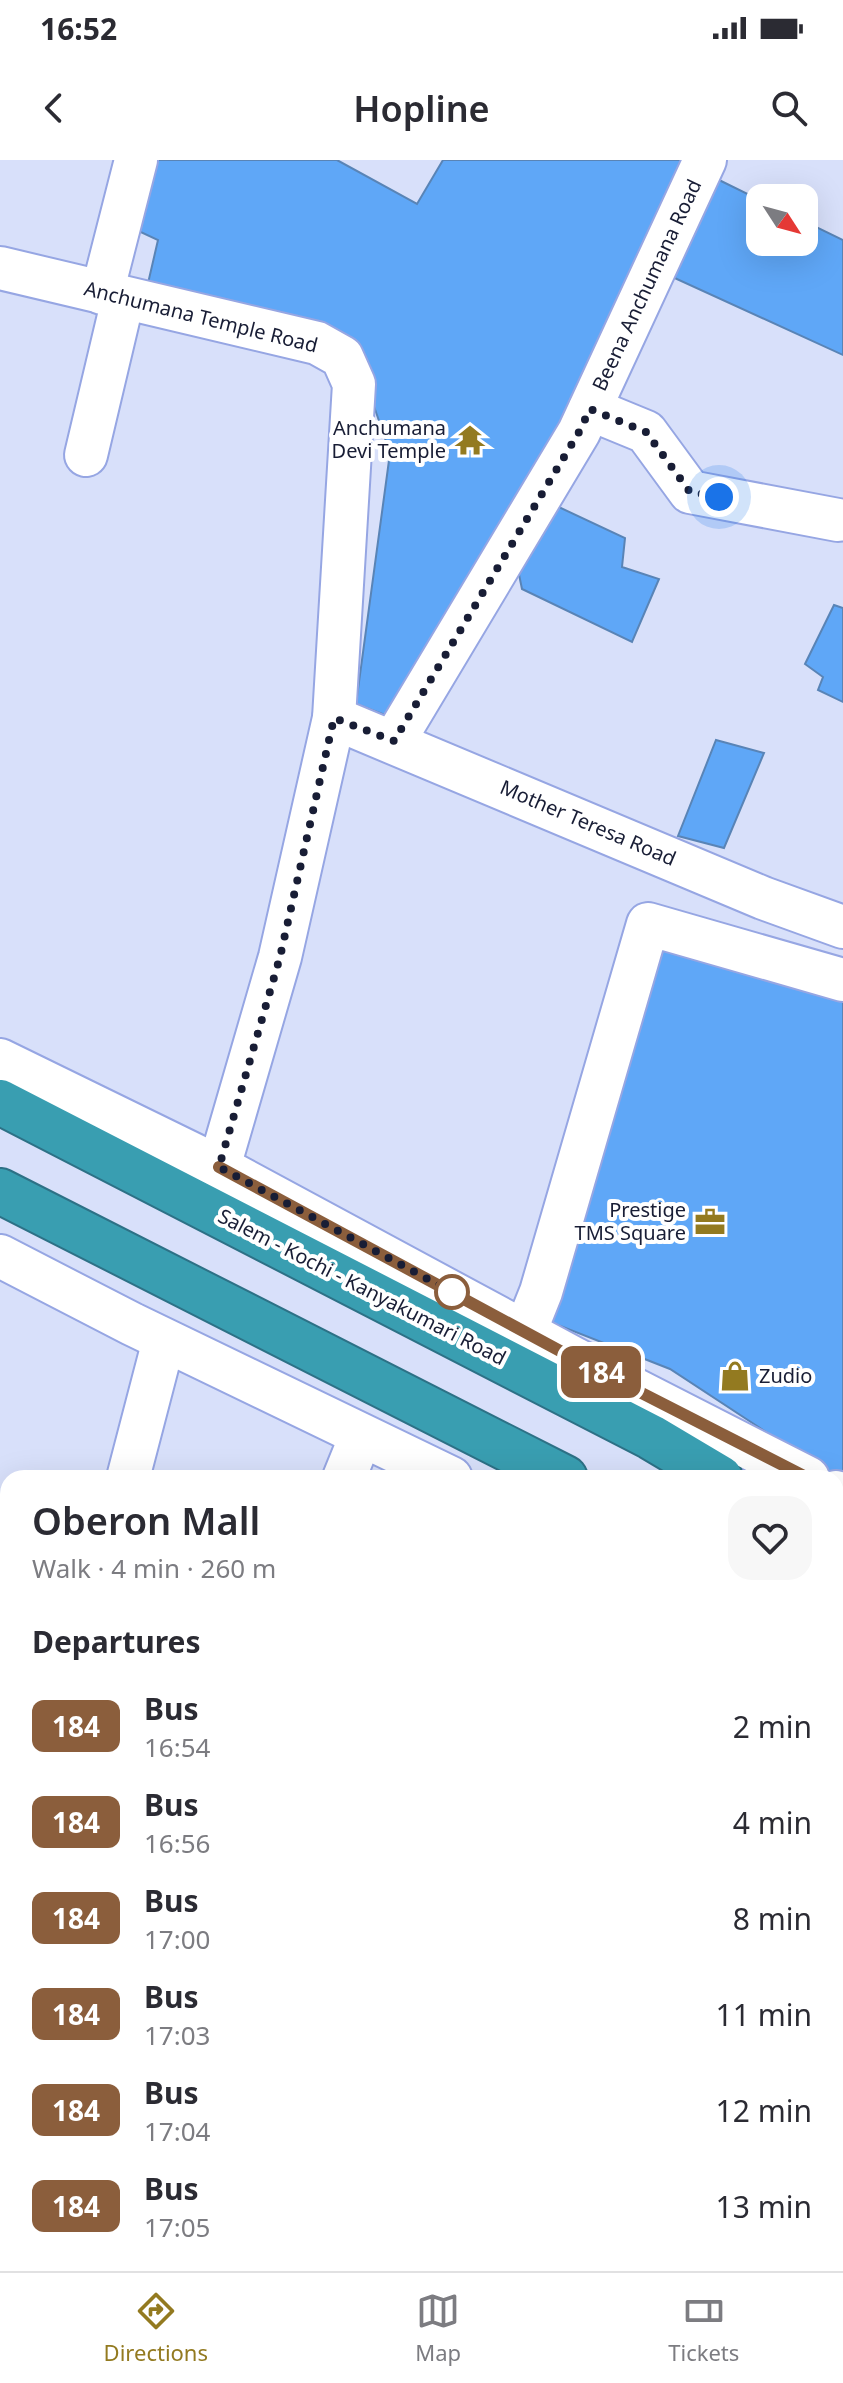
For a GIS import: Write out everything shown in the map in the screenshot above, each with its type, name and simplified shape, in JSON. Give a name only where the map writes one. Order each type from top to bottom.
[{"type":"highway","name":"Salem - Kochi - Kanyakumari Road","points":[[0,1102],[370,1269],[707,1470]]},
{"type":"highway","points":[[0,1191],[548,1470]]},
{"type":"street","points":[[86,455],[136,160]]},
{"type":"street","name":"Beena Anchumana Road","points":[[394,741],[571,445],[705,160]]},
{"type":"street","name":"Anchumana Temple Road","points":[[0,268],[317,343],[342,357],[354,384],[334,718],[280,957],[219,1167]]},
{"type":"street","points":[[590,409],[646,432],[690,492],[838,520]]},
{"type":"street","name":"Mother Teresa Road","points":[[334,718],[763,898],[843,927]]},
{"type":"street","points":[[525,1332],[541,1292],[648,924],[843,980]]},
{"type":"street","points":[[0,1060],[219,1167],[370,1269],[525,1332],[792,1470]]},
{"type":"street","points":[[0,1256],[164,1340],[434,1470]]},
{"type":"street","points":[[130,1470],[164,1340]]},
{"type":"street","points":[[347,1470],[361,1436]]},
{"type":"building","name":"Anchumana Devi Temple","points":[[152,160],[337,160],[417,204],[443,160],[687,160],[563,427],[385,715],[356,704],[390,453],[351,339],[146,292],[158,240],[132,228]]},
{"type":"building","points":[[717,179],[746,193],[746,256],[818,256],[818,228],[843,240],[843,355],[668,275]]},
{"type":"building","points":[[548,502],[625,538],[622,567],[659,579],[632,642],[522,589],[516,560]]},
{"type":"building","points":[[834,605],[843,608],[843,702],[818,690],[823,677],[805,664]]},
{"type":"building","points":[[716,740],[764,753],[724,848],[678,836]]},
{"type":"building","name":"Prestige TMS Square","points":[[661,944],[843,998],[843,1470],[824,1470],[670,1369],[550,1322]]},
{"type":"bus line","name":"184","points":[[219,1167],[575,1359],[792,1470]]},
{"type":"place","name":"Anchumana Devi Temple","points":[[470,440]]},
{"type":"place","name":"Prestige TMS Square","points":[[710,1222]]},
{"type":"place","name":"Zudio","points":[[735,1376]]},
{"type":"route","points":[[452,1292],[219,1167],[280,957],[334,718],[394,741],[590,409],[646,432],[690,492],[719,497]]}]
